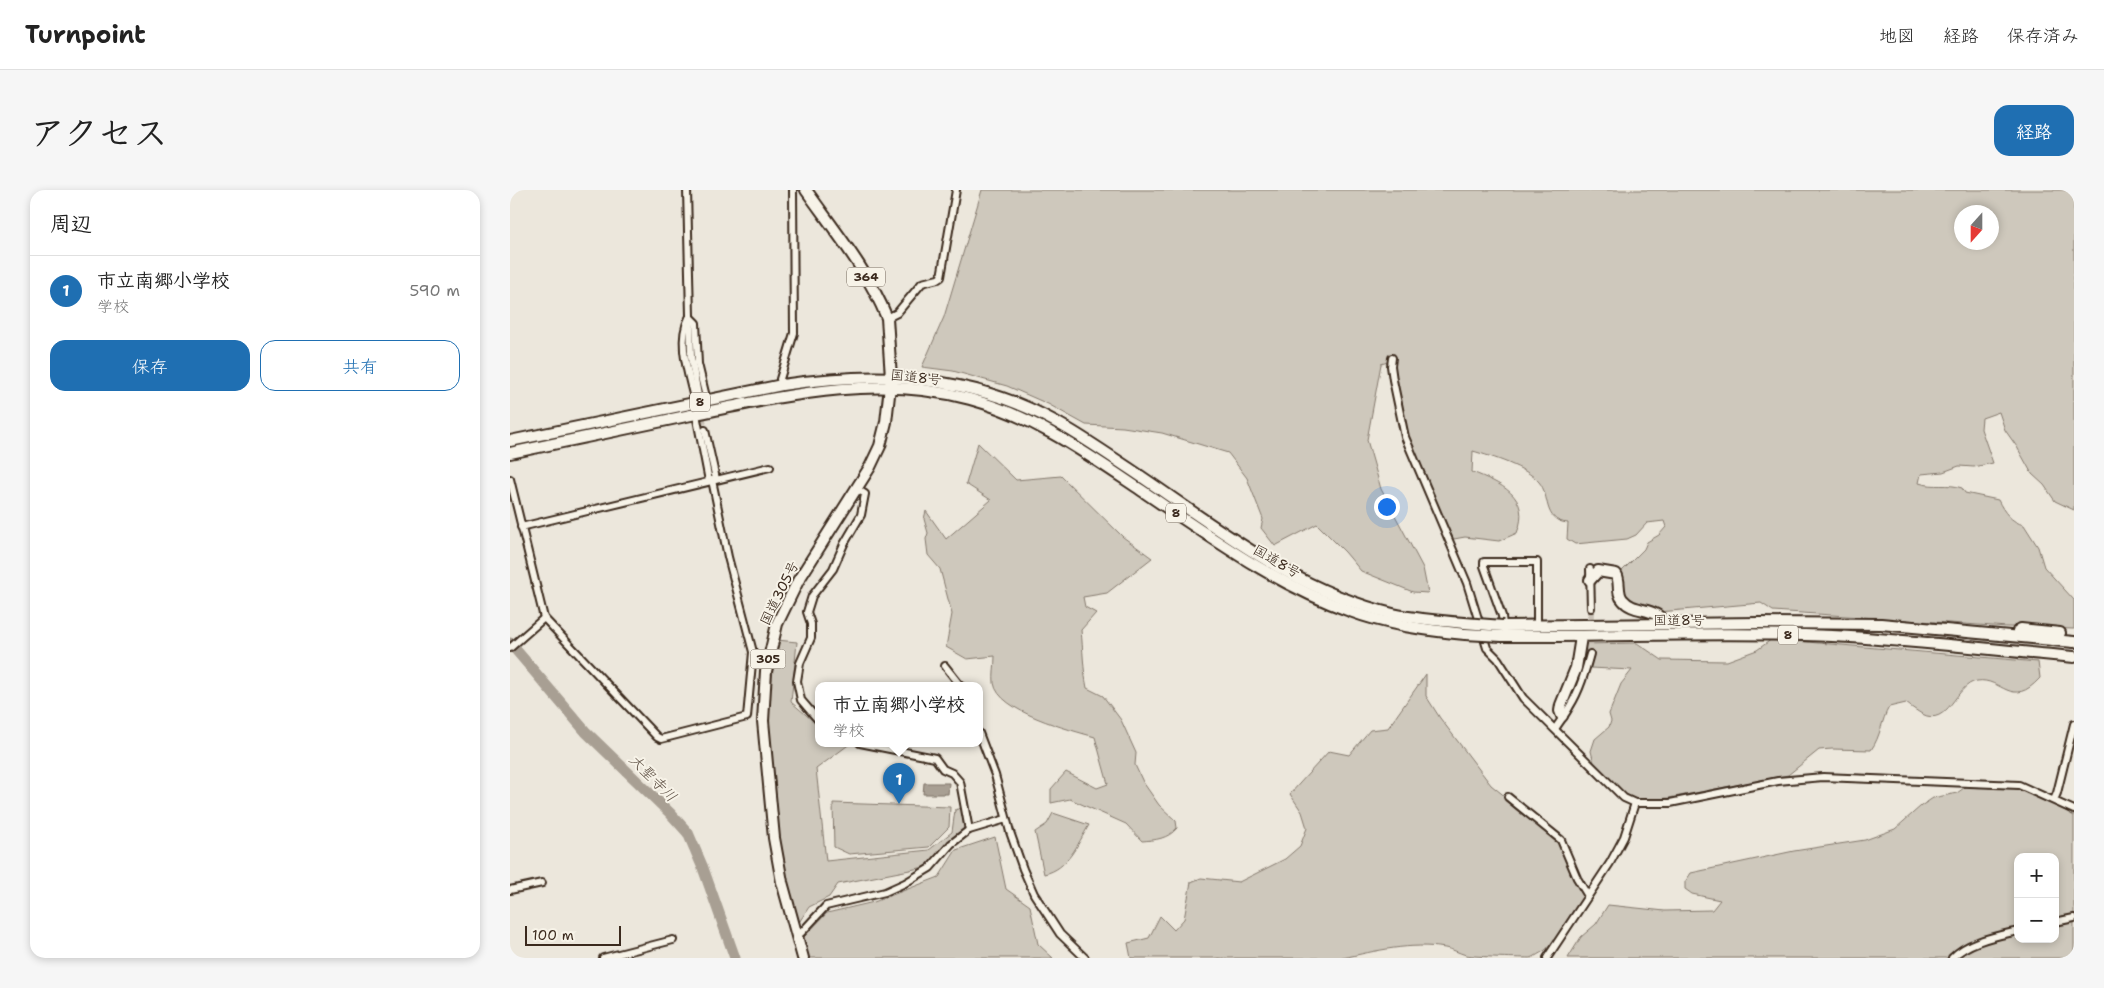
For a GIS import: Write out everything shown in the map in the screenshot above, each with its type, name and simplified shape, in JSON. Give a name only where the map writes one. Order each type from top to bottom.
[{"type":"highway","name":"364","points":[[806,190],[874,289],[887,318],[890,382]]},
{"type":"highway","name":"国道8号","points":[[510,441],[700,400],[782,385],[856,377],[969,398],[1012,412],[1065,439],[1229,549],[1287,583],[1351,612],[1413,628],[1502,631],[1580,637],[1661,634],[1834,636],[2074,657]]},
{"type":"highway","name":"国道8号","points":[[510,453],[779,396],[890,382]]},
{"type":"highway","name":"国道305号","points":[[803,958],[782,882],[772,828],[763,721],[766,671],[777,624],[790,596],[870,467],[884,433],[890,382]]},
{"type":"highway","points":[[1590,580],[1598,572],[1616,574],[1618,576],[1619,593],[1624,601],[1634,608],[1658,615],[1665,624]]},
{"type":"highway","name":"国道8号","points":[[1502,631],[1537,625],[1881,624],[2074,642]]},
{"type":"highway","points":[[2007,635],[2021,629],[2074,635]]},
{"type":"highway","points":[[1562,716],[1560,711],[1561,705],[1576,668],[1580,637]]},
{"type":"street","points":[[687,190],[690,317],[684,334],[685,355],[700,400]]},
{"type":"street","points":[[782,385],[780,379],[794,333],[793,190]]},
{"type":"street","points":[[887,318],[898,313],[922,282],[941,277],[956,190]]},
{"type":"street","points":[[690,317],[696,324],[700,400]]},
{"type":"street","points":[[1392,358],[1393,380],[1405,437],[1467,583],[1487,648],[1498,659],[1522,698],[1616,792],[1635,803],[1670,803],[1778,781],[1823,777],[2019,785],[2074,810]]},
{"type":"street","points":[[696,414],[713,480]]},
{"type":"street","points":[[510,479],[544,618],[661,739],[747,717],[753,652],[728,556],[705,430]]},
{"type":"street","points":[[521,527],[770,467]]},
{"type":"street","points":[[815,716],[801,700],[797,681],[800,663],[811,638],[811,624],[807,612],[812,596],[833,570],[844,544],[861,515],[865,494],[857,489]]},
{"type":"street","points":[[1502,631],[1502,616],[1484,562],[1538,562],[1537,625]]},
{"type":"street","points":[[1590,569],[1591,608]]},
{"type":"street","points":[[510,648],[544,618]]},
{"type":"street","points":[[1555,729],[1562,716],[1570,707],[1580,686],[1590,654]]},
{"type":"street","points":[[945,666],[958,682]]},
{"type":"street","points":[[2054,800],[2074,724]]},
{"type":"street","points":[[983,744],[995,775],[1006,819],[1023,869],[1034,894],[1060,934],[1085,958]]},
{"type":"street","points":[[880,747],[935,758],[943,769],[952,773],[960,782],[969,830]]},
{"type":"street","points":[[1508,797],[1561,840],[1577,878],[1588,896]]},
{"type":"street","points":[[1547,958],[1610,863],[1624,837],[1635,803]]},
{"type":"street","points":[[796,932],[801,933],[805,930],[826,906],[885,892],[919,876],[969,830],[1006,819]]},
{"type":"street","points":[[510,890],[542,883]]},
{"type":"street","points":[[2059,921],[2074,918]]},
{"type":"street","points":[[1952,958],[1957,953],[1977,943],[2014,932]]},
{"type":"street","points":[[603,958],[673,940]]},
{"type":"shaded area","points":[[982,190],[2074,190],[2074,510],[2055,501],[2044,485],[2032,474],[2005,430],[1999,412],[1982,418],[1981,429],[1993,463],[1974,467],[1959,466],[1943,472],[1921,474],[1919,483],[1962,488],[1965,493],[1998,500],[2008,516],[2015,522],[2024,525],[2038,547],[2044,567],[2074,600],[2074,629],[2008,627],[1773,611],[1761,603],[1659,612],[1630,603],[1623,595],[1620,573],[1644,549],[1647,542],[1659,535],[1666,527],[1664,521],[1647,523],[1636,535],[1627,539],[1575,544],[1567,539],[1568,523],[1554,518],[1551,513],[1543,488],[1539,482],[1509,463],[1473,451],[1472,472],[1493,481],[1511,493],[1517,500],[1521,520],[1517,533],[1499,541],[1465,537],[1454,539],[1436,508],[1405,429],[1392,365],[1388,362],[1381,364],[1367,440],[1381,489],[1423,568],[1428,593],[1413,592],[1361,571],[1317,524],[1275,546],[1261,528],[1263,519],[1247,478],[1228,453],[1162,433],[1123,427],[1086,425],[1048,404],[1007,386],[953,371],[922,367],[944,317]]},
{"type":"shaded area","points":[[978,443],[1016,480],[1061,476],[1123,537],[1152,558],[1107,593],[1083,597],[1085,607],[1096,613],[1081,630],[1087,688],[1103,696],[1121,720],[1136,753],[1135,765],[1143,782],[1159,805],[1176,821],[1177,828],[1165,837],[1142,841],[1126,824],[1070,799],[1051,803],[1051,789],[1066,772],[1097,788],[1108,784],[1095,737],[1037,718],[1008,703],[999,693],[994,683],[995,656],[967,659],[946,647],[952,614],[940,569],[928,555],[926,539],[928,533],[924,519],[926,511],[946,539],[991,500],[966,484]]},
{"type":"shaded area","points":[[1772,639],[2038,662],[2040,678],[2030,687],[2014,692],[1993,683],[1977,681],[1963,689],[1945,711],[1931,717],[1922,714],[1906,703],[1889,707],[1871,750],[1819,750],[1788,775],[1669,798],[1641,800],[1629,797],[1594,763],[1591,751],[1595,739],[1609,727],[1611,721],[1609,714],[1621,684],[1632,670],[1590,668],[1594,653],[1583,649],[1585,644],[1637,643],[1662,660],[1727,661],[1757,650]]},
{"type":"shaded area","points":[[777,640],[797,642],[791,702],[815,723],[815,747],[846,747],[816,769],[826,861],[929,850],[952,832],[955,810],[961,808],[964,828],[925,867],[838,884],[829,897],[809,907],[798,924],[776,844],[766,723]]},
{"type":"shaded area","points":[[1426,674],[1426,696],[1440,718],[1491,785],[1558,839],[1586,897],[1549,947],[1531,958],[1471,956],[1445,948],[1420,946],[1393,948],[1343,958],[1131,958],[1128,943],[1149,938],[1160,916],[1174,930],[1184,919],[1191,882],[1201,878],[1239,882],[1285,859],[1300,846],[1307,828],[1302,812],[1290,794],[1329,751],[1349,755],[1370,730],[1388,728]]},
{"type":"shaded area","points":[[924,783],[949,783],[948,794],[923,794]]},
{"type":"shaded area","points":[[1968,785],[2015,788],[2048,801],[2074,816],[2074,958],[1568,958],[1581,937],[1596,924],[1608,905],[1665,911],[1712,910],[1720,900],[1692,894],[1685,889],[1685,882],[1691,873],[1794,851],[1865,840],[1895,829],[1933,798],[1957,793]]},
{"type":"shaded area","points":[[833,803],[950,807],[949,827],[929,847],[849,854],[834,847]]},
{"type":"shaded area","points":[[1053,813],[1089,825],[1066,862],[1044,874],[1035,832],[1047,824]]},
{"type":"shaded area","points":[[995,837],[1006,889],[1030,906],[1038,944],[1053,958],[808,958],[802,939],[827,913],[874,902],[939,877],[956,850]]},
{"type":"waterway","name":"大聖寺川","points":[[510,643],[586,732],[670,813],[688,833],[703,868],[735,958]]},
{"type":"tunnel","points":[[701,409],[705,430]]},
{"type":"tunnel","points":[[1590,654],[1591,608]]},
{"type":"place","name":"市立南郷小学校","points":[[899,804]]}]
